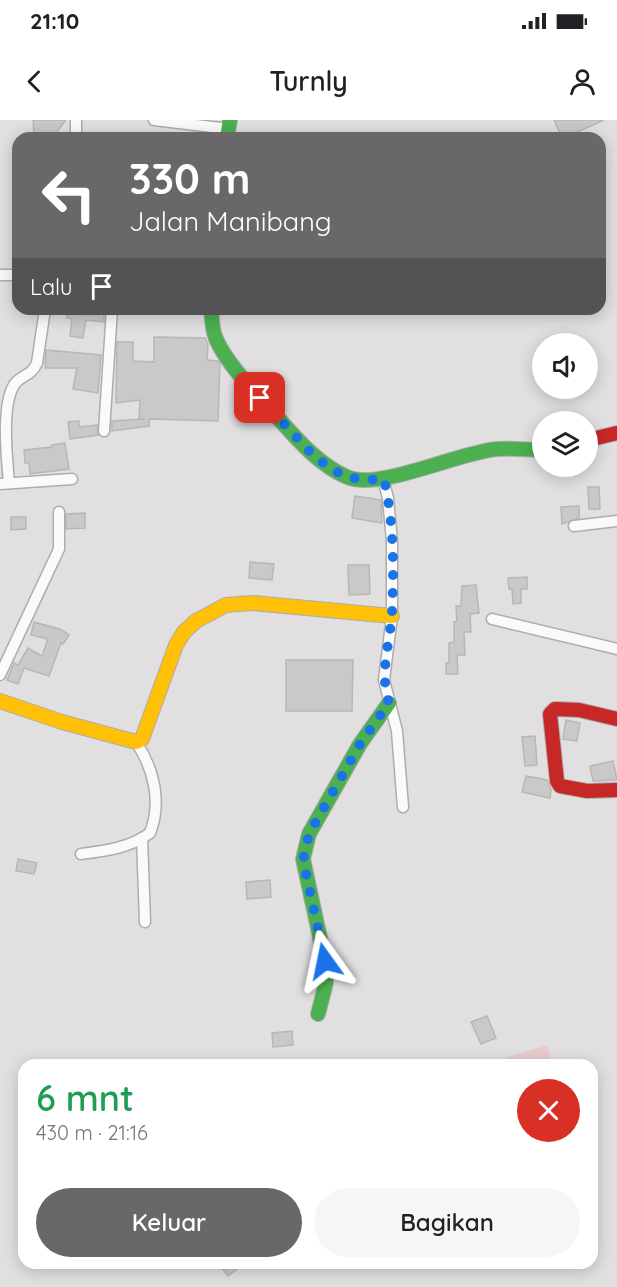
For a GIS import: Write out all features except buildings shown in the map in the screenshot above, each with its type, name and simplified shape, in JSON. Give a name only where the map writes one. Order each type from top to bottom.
[{"type":"street","points":[[154,120],[229,129]]},
{"type":"street","points":[[44,315],[34,371],[14,384],[8,403],[4,484],[72,479]]},
{"type":"street","points":[[104,431],[112,315]]},
{"type":"street","points":[[212,315],[214,334],[219,345],[250,388],[313,455],[347,477],[362,481],[384,479],[453,458],[497,449],[532,450]]},
{"type":"street","points":[[598,438],[617,433]]},
{"type":"street","points":[[384,479],[392,541],[392,616],[384,680],[397,731],[403,807]]},
{"type":"street","points":[[0,675],[59,549],[58,512]]},
{"type":"street","points":[[574,526],[617,521]]},
{"type":"street","points":[[0,701],[62,722],[136,742],[142,739],[176,645],[184,632],[211,612],[226,605],[253,603],[392,616]]},
{"type":"street","points":[[492,619],[617,649]]},
{"type":"street","points":[[318,1014],[326,983],[325,961],[303,860],[305,847],[309,834],[360,744],[389,703]]},
{"type":"street","points":[[616,723],[592,712],[565,708],[555,709],[550,714],[557,781],[560,786],[587,791],[617,790]]},
{"type":"street","points":[[81,854],[134,843],[150,833],[156,795],[150,768],[136,742]]},
{"type":"street","points":[[142,838],[145,922]]},
{"type":"shaded area","points":[[548,1045],[550,1059],[502,1059]]},
{"type":"traffic: fast","points":[[228,132],[230,120]]},
{"type":"traffic: fast","points":[[212,315],[219,345],[239,374],[314,456],[347,477],[361,480],[379,479],[481,452],[497,449],[532,450]]},
{"type":"traffic: fast","points":[[318,1014],[326,983],[325,961],[303,859],[309,834],[360,744],[389,703]]},
{"type":"traffic: slow","points":[[0,701],[62,722],[136,742],[142,739],[176,645],[184,632],[196,621],[226,605],[253,603],[392,616]]},
{"type":"traffic: jam","points":[[598,438],[617,433]]},
{"type":"traffic: jam","points":[[617,719],[579,710],[555,709],[550,714],[557,781],[560,786],[587,791],[617,790]]},
{"type":"route","points":[[260,398],[322,463],[347,477],[362,481],[384,479],[388,498],[393,594],[384,680],[389,703],[360,744],[309,834],[303,860],[325,961]]}]
